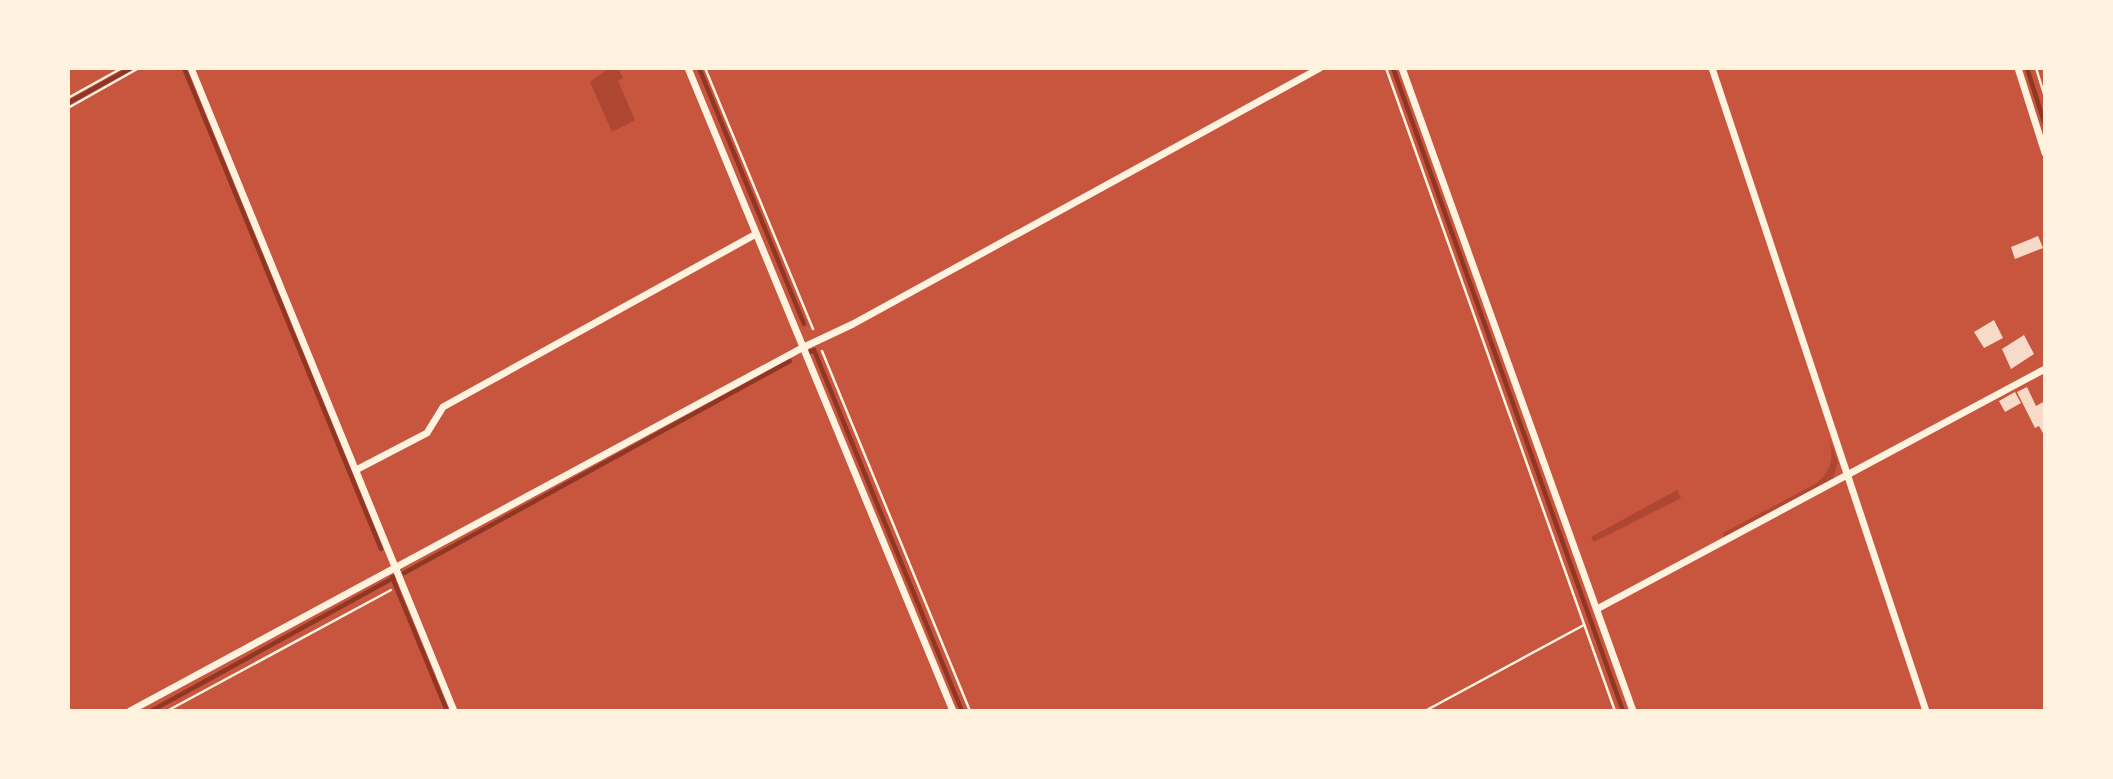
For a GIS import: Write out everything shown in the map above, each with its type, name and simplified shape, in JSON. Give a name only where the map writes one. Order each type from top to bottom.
[{"type":"street","points":[[191,68],[454,711]]},
{"type":"street","points":[[688,68],[953,711]]},
{"type":"street","points":[[130,711],[1320,68]]},
{"type":"street","points":[[1402,68],[1633,711]]},
{"type":"street","points":[[1712,68],[1926,711]]},
{"type":"street","points":[[2018,68],[2045,153]]},
{"type":"street","points":[[356,470],[427,433],[443,407],[755,234]]},
{"type":"street","points":[[1597,609],[2045,369]]},
{"type":"path","points":[[68,98],[122,68]]},
{"type":"path","points":[[68,108],[139,68]]},
{"type":"path","points":[[705,68],[970,711]]},
{"type":"path","points":[[1386,68],[1615,711]]},
{"type":"path","points":[[2036,68],[2045,97]]},
{"type":"path","points":[[167,711],[393,589]]},
{"type":"path","points":[[1425,711],[1584,621]]},
{"type":"shaded area","points":[[609,68],[618,68],[623,78],[618,81],[635,120],[612,132],[590,82]]},
{"type":"shaded area","points":[[1829,439],[1838,462],[1832,481],[1723,540],[1723,533],[1817,483],[1830,463]]},
{"type":"shaded area","points":[[1677,490],[1681,498],[1594,542],[1591,537]]},
{"type":"building","points":[[2038,236],[2043,248],[2015,259],[2011,247]]},
{"type":"building","points":[[1994,320],[2003,338],[1984,348],[1974,332]]},
{"type":"building","points":[[2024,335],[2034,354],[2011,369],[2002,349]]},
{"type":"building","points":[[2027,387],[2036,406],[2045,401],[2045,437],[2039,426],[2035,428],[2017,392]]},
{"type":"building","points":[[2015,392],[2021,403],[2005,412],[1999,401]]},
{"type":"waterway","points":[[68,103],[131,68]]},
{"type":"waterway","points":[[184,68],[381,549]]},
{"type":"waterway","points":[[699,68],[804,324]]},
{"type":"waterway","points":[[1393,68],[1623,711]]},
{"type":"waterway","points":[[2027,68],[2045,125]]},
{"type":"waterway","points":[[810,352],[814,350],[962,711]]},
{"type":"waterway","points":[[404,573],[790,361]]},
{"type":"waterway","points":[[392,577],[447,711]]},
{"type":"waterway","points":[[151,711],[395,577]]}]
